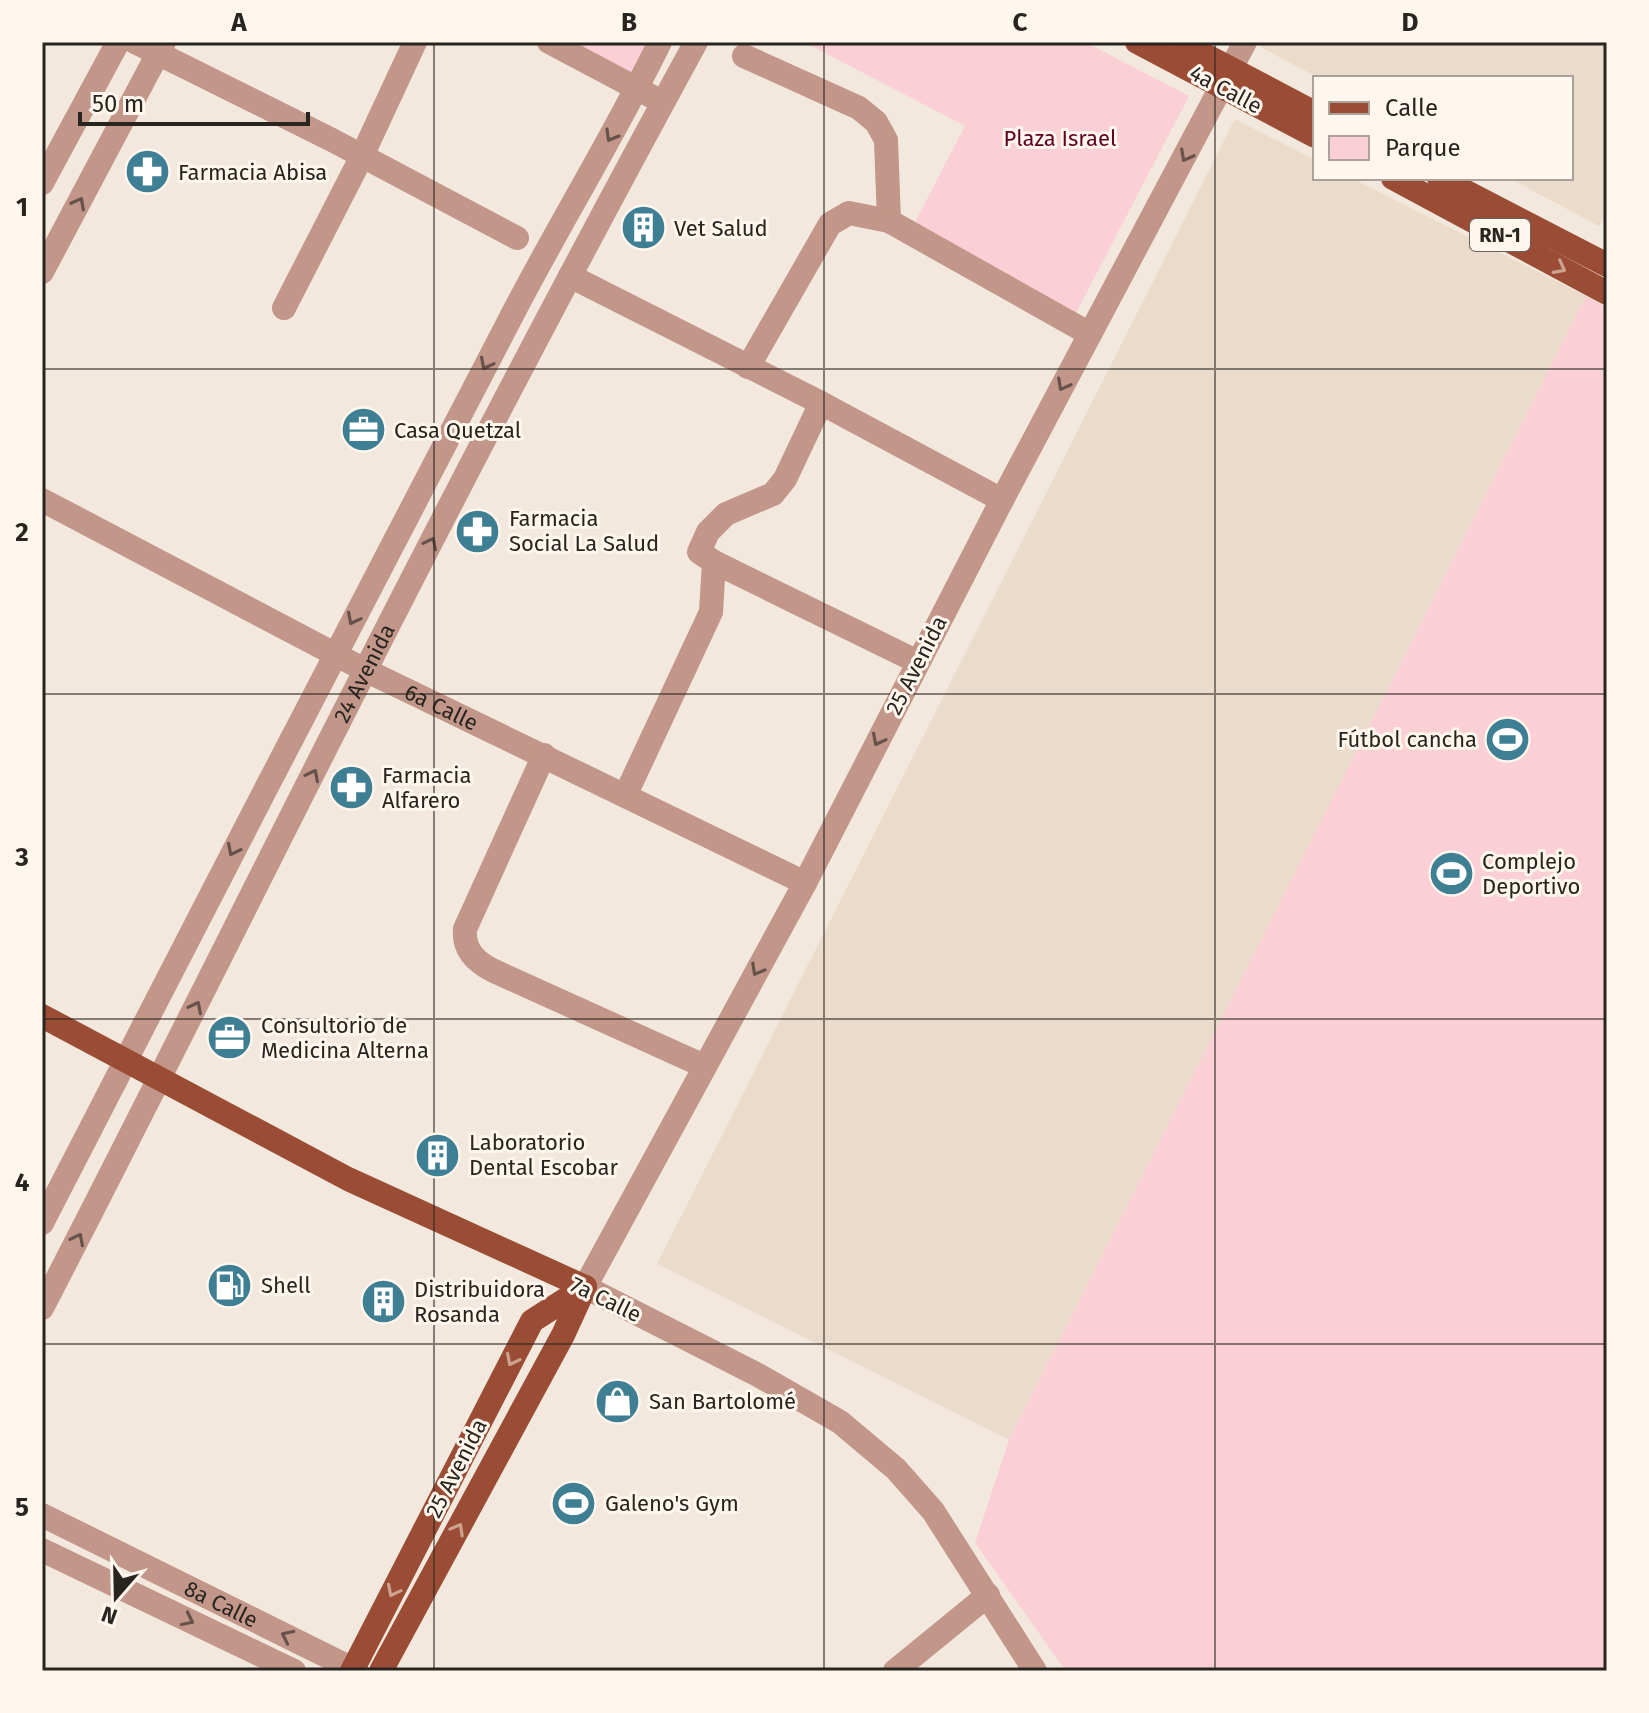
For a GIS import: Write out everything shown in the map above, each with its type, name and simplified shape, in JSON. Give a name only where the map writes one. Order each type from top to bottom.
[{"type":"main road","name":"4a Calle","points":[[1137,42],[1313,112]]},
{"type":"main road","name":"4a Calle","points":[[1180,42],[1227,78],[1313,135]]},
{"type":"main road","name":"RN-1","points":[[1397,180],[1607,293]]},
{"type":"main road","name":"RN-1","points":[[1443,180],[1607,265]]},
{"type":"main road","name":"7a Calle","points":[[42,1016],[348,1179],[585,1287]]},
{"type":"main road","name":"25 Avenida","points":[[354,1670],[532,1321],[585,1287]]},
{"type":"main road","name":"25 Avenida","points":[[381,1671],[563,1335],[585,1287]]},
{"type":"street","points":[[42,183],[118,42]]},
{"type":"street","points":[[135,42],[161,47],[517,238]]},
{"type":"street","points":[[284,308],[362,156],[415,42]]},
{"type":"street","points":[[549,42],[663,102]]},
{"type":"street","name":"24 Avenida","points":[[42,1223],[544,253],[638,88],[660,42]]},
{"type":"street","name":"24 Avenida","points":[[42,1308],[365,670],[696,42]]},
{"type":"street","name":"25 Avenida","points":[[585,1287],[805,883],[1002,500],[1245,42]]},
{"type":"street","points":[[42,272],[161,47]]},
{"type":"street","points":[[744,56],[859,108],[876,122],[886,140],[889,221]]},
{"type":"street","points":[[748,367],[830,224],[849,213],[889,221],[1090,334]]},
{"type":"street","points":[[570,276],[821,403],[1002,500]]},
{"type":"street","points":[[821,403],[785,479],[773,494],[726,514],[708,532],[699,552],[918,662]]},
{"type":"street","name":"6a Calle","points":[[42,500],[365,670],[805,883]]},
{"type":"street","points":[[625,796],[711,612],[714,562]]},
{"type":"street","points":[[544,755],[465,929],[464,941],[471,954],[494,971],[704,1066]]},
{"type":"street","name":"7a Calle","points":[[585,1287],[758,1375],[840,1422],[896,1469],[933,1511],[1035,1671]]},
{"type":"street","name":"8a Calle","points":[[42,1515],[354,1670]]},
{"type":"street","name":"8a Calle","points":[[42,1550],[294,1671]]},
{"type":"street","points":[[895,1671],[988,1595]]},
{"type":"shaded area","points":[[1262,42],[1607,42],[1607,211],[1599,226],[1513,180],[1573,180],[1573,76],[1315,76],[1260,47]]},
{"type":"shaded area","points":[[1235,119],[1313,159],[1313,180],[1355,180],[1586,296],[1009,1440],[657,1264]]},
{"type":"green space","points":[[556,42],[656,42],[634,84]]},
{"type":"green space","name":"Plaza Israel","points":[[804,42],[1085,42],[1189,96],[1076,313],[912,228],[965,126]]},
{"type":"green space","name":"Complejo Deportivo","points":[[1586,296],[1607,308],[1607,1671],[1066,1671],[975,1543],[1009,1440]]},
{"type":"place","name":"Farmacia Abisa","points":[[147,172]]},
{"type":"place","name":"Vet Salud","points":[[643,228]]},
{"type":"place","name":"Casa Quetzal","points":[[363,430]]},
{"type":"place","name":"Farmacia Social La Salud","points":[[478,531]]},
{"type":"place","name":"Fútbol cancha","points":[[1508,739]]},
{"type":"place","name":"Farmacia Alfarero","points":[[351,788]]},
{"type":"place","name":"Complejo Deportivo","points":[[1451,874]]},
{"type":"place","name":"Consultorio de Medicina Alterna","points":[[230,1038]]},
{"type":"place","name":"Laboratorio Dental Escobar","points":[[438,1155]]},
{"type":"place","name":"Shell","points":[[230,1285]]},
{"type":"place","name":"Distribuidora Rosanda","points":[[383,1302]]},
{"type":"place","name":"San Bartolomé","points":[[618,1401]]},
{"type":"place","name":"Galeno's Gym","points":[[574,1503]]}]
